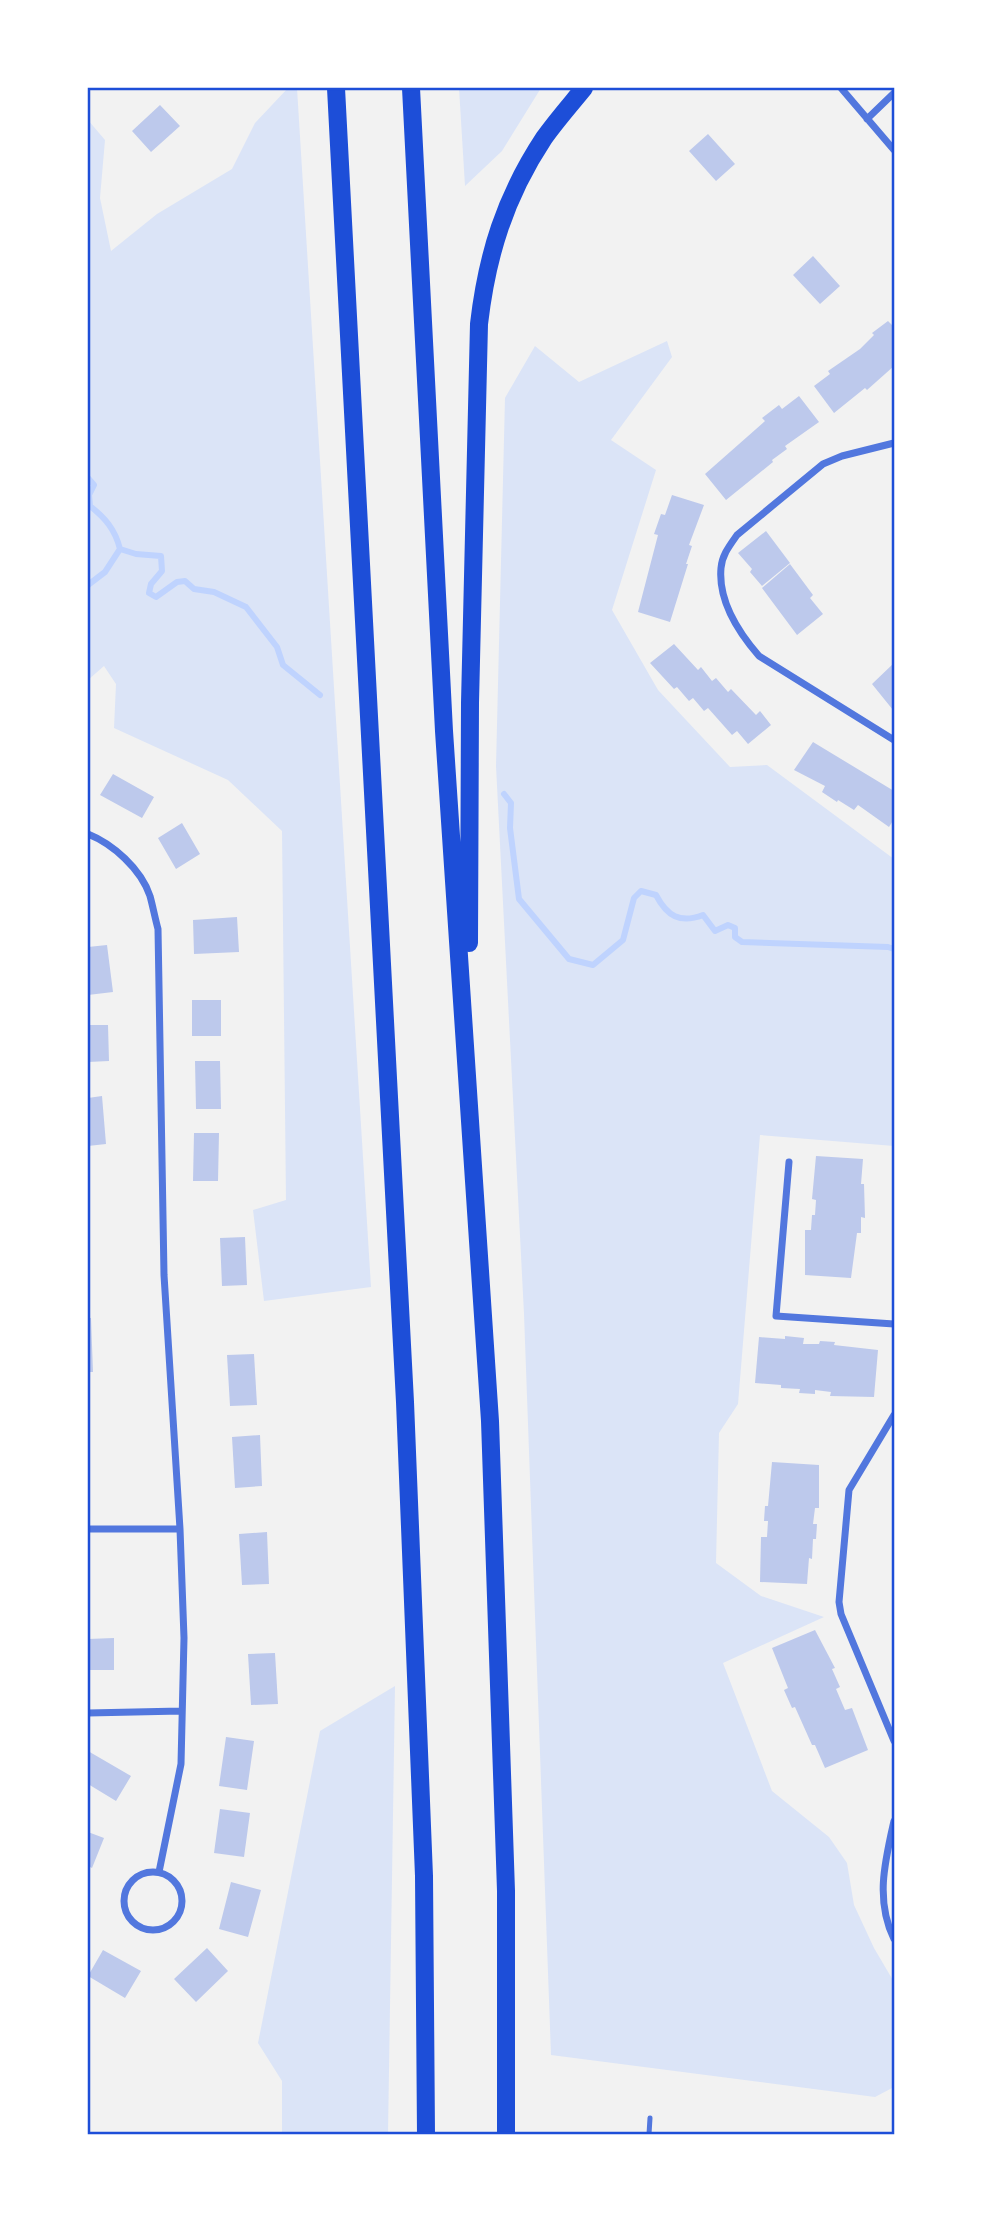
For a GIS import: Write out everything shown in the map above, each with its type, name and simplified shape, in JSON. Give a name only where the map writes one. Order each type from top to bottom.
[{"type":"highway","points":[[336,88],[405,1402],[424,1876],[426,2134]]},
{"type":"highway","points":[[411,88],[444,731],[490,1421],[506,1891],[506,2134]]},
{"type":"highway","points":[[469,1090],[470,703],[480,313],[484,278],[492,247],[522,176],[545,137],[584,88]]},
{"type":"street","points":[[841,88],[894,150]]},
{"type":"street","points":[[867,119],[894,93]]},
{"type":"street","points":[[894,443],[842,456],[823,464],[737,535],[726,549],[721,566],[721,584],[734,622],[759,656],[894,740]]},
{"type":"street","points":[[88,834],[101,839],[130,863],[149,894],[158,929],[164,1275],[184,1638],[181,1764],[159,1872]]},
{"type":"street","points":[[789,1162],[776,1316],[894,1324]]},
{"type":"street","points":[[894,1415],[849,1490],[839,1602],[841,1614],[894,1741]]},
{"type":"street","points":[[88,1529],[180,1529]]},
{"type":"street","points":[[88,1713],[181,1711]]},
{"type":"street","points":[[894,1821],[882,1883],[888,1927],[894,1939]]},
{"type":"street","points":[[159,1872],[171,1877],[178,1885],[182,1905],[178,1917],[171,1924],[155,1930],[145,1929],[132,1921],[126,1912],[124,1895],[127,1885],[139,1874],[159,1872]]},
{"type":"lane","points":[[649,2134],[650,2118]]},
{"type":"shaded area","points":[[288,88],[297,88],[371,1287],[264,1301],[253,1210],[286,1200],[282,831],[228,780],[114,728],[116,684],[104,666],[88,680],[88,120],[105,140],[100,198],[111,251],[157,214],[232,169],[255,123]]},
{"type":"shaded area","points":[[459,88],[541,88],[502,151],[465,186]]},
{"type":"shaded area","points":[[667,341],[672,357],[611,440],[656,470],[612,610],[658,690],[730,767],[767,765],[894,859],[894,1146],[760,1135],[738,1404],[719,1433],[716,1563],[761,1596],[824,1617],[723,1663],[772,1791],[829,1837],[847,1863],[854,1905],[894,1982],[894,2087],[875,2097],[551,2055],[524,1314],[496,766],[505,398],[535,346],[579,382]]},
{"type":"shaded area","points":[[395,1686],[388,2134],[282,2134],[282,2081],[258,2043],[320,1731]]},
{"type":"building","points":[[160,105],[180,126],[151,152],[132,131]]},
{"type":"building","points":[[708,134],[735,164],[716,181],[689,151]]},
{"type":"building","points":[[813,256],[840,286],[820,304],[793,275]]},
{"type":"building","points":[[888,321],[892,325],[894,323],[894,366],[867,390],[865,388],[834,413],[814,386],[830,374],[828,371],[860,349],[874,335],[872,333]]},
{"type":"building","points":[[799,396],[819,422],[785,446],[787,449],[772,460],[773,462],[726,500],[705,474],[765,421],[762,418],[779,405],[782,409]]},
{"type":"building","points":[[672,495],[704,505],[689,545],[692,546],[688,564],[670,622],[638,612],[658,535],[654,534]]},
{"type":"building","points":[[766,531],[790,563],[762,586],[738,553]]},
{"type":"building","points":[[790,564],[813,595],[810,598],[823,614],[797,635],[762,588]]},
{"type":"building","points":[[674,644],[698,670],[701,667],[712,681],[716,678],[728,692],[731,689],[756,715],[760,711],[771,725],[748,744],[737,731],[732,735],[708,708],[704,711],[693,698],[689,701],[677,687],[674,689],[650,663]]},
{"type":"building","points":[[894,663],[894,708],[893,710],[872,684]]},
{"type":"building","points":[[813,742],[894,791],[894,819],[889,827],[858,805],[854,810],[838,800],[837,802],[822,792],[825,786],[794,770]]},
{"type":"building","points":[[113,774],[154,797],[142,818],[100,795]]},
{"type":"building","points":[[182,823],[200,854],[176,869],[158,838]]},
{"type":"building","points":[[237,917],[239,952],[194,954],[193,920]]},
{"type":"building","points":[[107,945],[113,992],[88,995],[88,947]]},
{"type":"building","points":[[192,1000],[221,1000],[221,1036],[192,1036]]},
{"type":"building","points":[[88,1025],[108,1025],[109,1061],[88,1062]]},
{"type":"building","points":[[195,1061],[220,1061],[221,1109],[196,1109]]},
{"type":"building","points":[[102,1096],[106,1144],[88,1146],[88,1098]]},
{"type":"building","points":[[194,1133],[219,1133],[218,1181],[193,1181]]},
{"type":"building","points":[[816,1156],[863,1159],[861,1184],[864,1184],[865,1218],[861,1217],[861,1233],[857,1233],[851,1278],[805,1275],[805,1230],[811,1230],[812,1215],[815,1215],[816,1200],[812,1199]]},
{"type":"building","points":[[245,1237],[247,1285],[222,1286],[220,1238]]},
{"type":"building","points":[[88,1318],[91,1318],[93,1372],[88,1372]]},
{"type":"building","points":[[785,1336],[804,1338],[803,1344],[835,1342],[834,1345],[878,1350],[874,1397],[830,1396],[831,1392],[815,1390],[815,1394],[799,1393],[800,1389],[755,1383],[759,1337],[785,1339]]},
{"type":"building","points":[[254,1354],[257,1405],[230,1406],[227,1355]]},
{"type":"building","points":[[260,1435],[262,1486],[235,1488],[232,1437]]},
{"type":"building","points":[[772,1462],[819,1465],[819,1508],[815,1508],[813,1524],[817,1524],[816,1539],[813,1539],[812,1559],[809,1558],[807,1584],[760,1582],[761,1537],[767,1537],[765,1506],[768,1506]]},
{"type":"building","points":[[267,1532],[269,1584],[242,1585],[239,1534]]},
{"type":"building","points":[[815,1630],[835,1668],[832,1669],[840,1687],[836,1689],[845,1710],[852,1708],[868,1750],[825,1768],[784,1690],[788,1688],[772,1648]]},
{"type":"building","points":[[114,1638],[114,1670],[88,1670],[88,1639]]},
{"type":"building","points":[[275,1653],[278,1704],[251,1705],[248,1654]]},
{"type":"building","points":[[226,1737],[254,1741],[247,1790],[219,1786]]},
{"type":"building","points":[[88,1751],[131,1776],[116,1801],[88,1784]]},
{"type":"building","points":[[220,1809],[250,1813],[244,1857],[214,1853]]},
{"type":"building","points":[[88,1832],[104,1838],[92,1868],[88,1866]]},
{"type":"building","points":[[231,1882],[261,1890],[248,1937],[219,1929]]},
{"type":"building","points":[[207,1948],[228,1971],[196,2002],[174,1979]]},
{"type":"building","points":[[103,1950],[141,1971],[125,1998],[88,1976]]},
{"type":"waterway","points":[[88,478],[94,485],[89,495],[90,506],[109,524],[120,549],[136,554],[161,556],[162,571],[151,584],[149,593],[156,597],[177,582],[185,581],[194,589],[214,592],[246,607],[277,647],[283,665],[320,695]]},
{"type":"waterway","points":[[88,585],[105,572],[120,549]]},
{"type":"waterway","points":[[504,794],[511,803],[510,828],[519,899],[569,959],[593,965],[623,940],[634,898],[641,891],[656,895],[675,916],[688,919],[703,915],[715,931],[728,925],[735,928],[735,937],[742,942],[894,949]]}]
